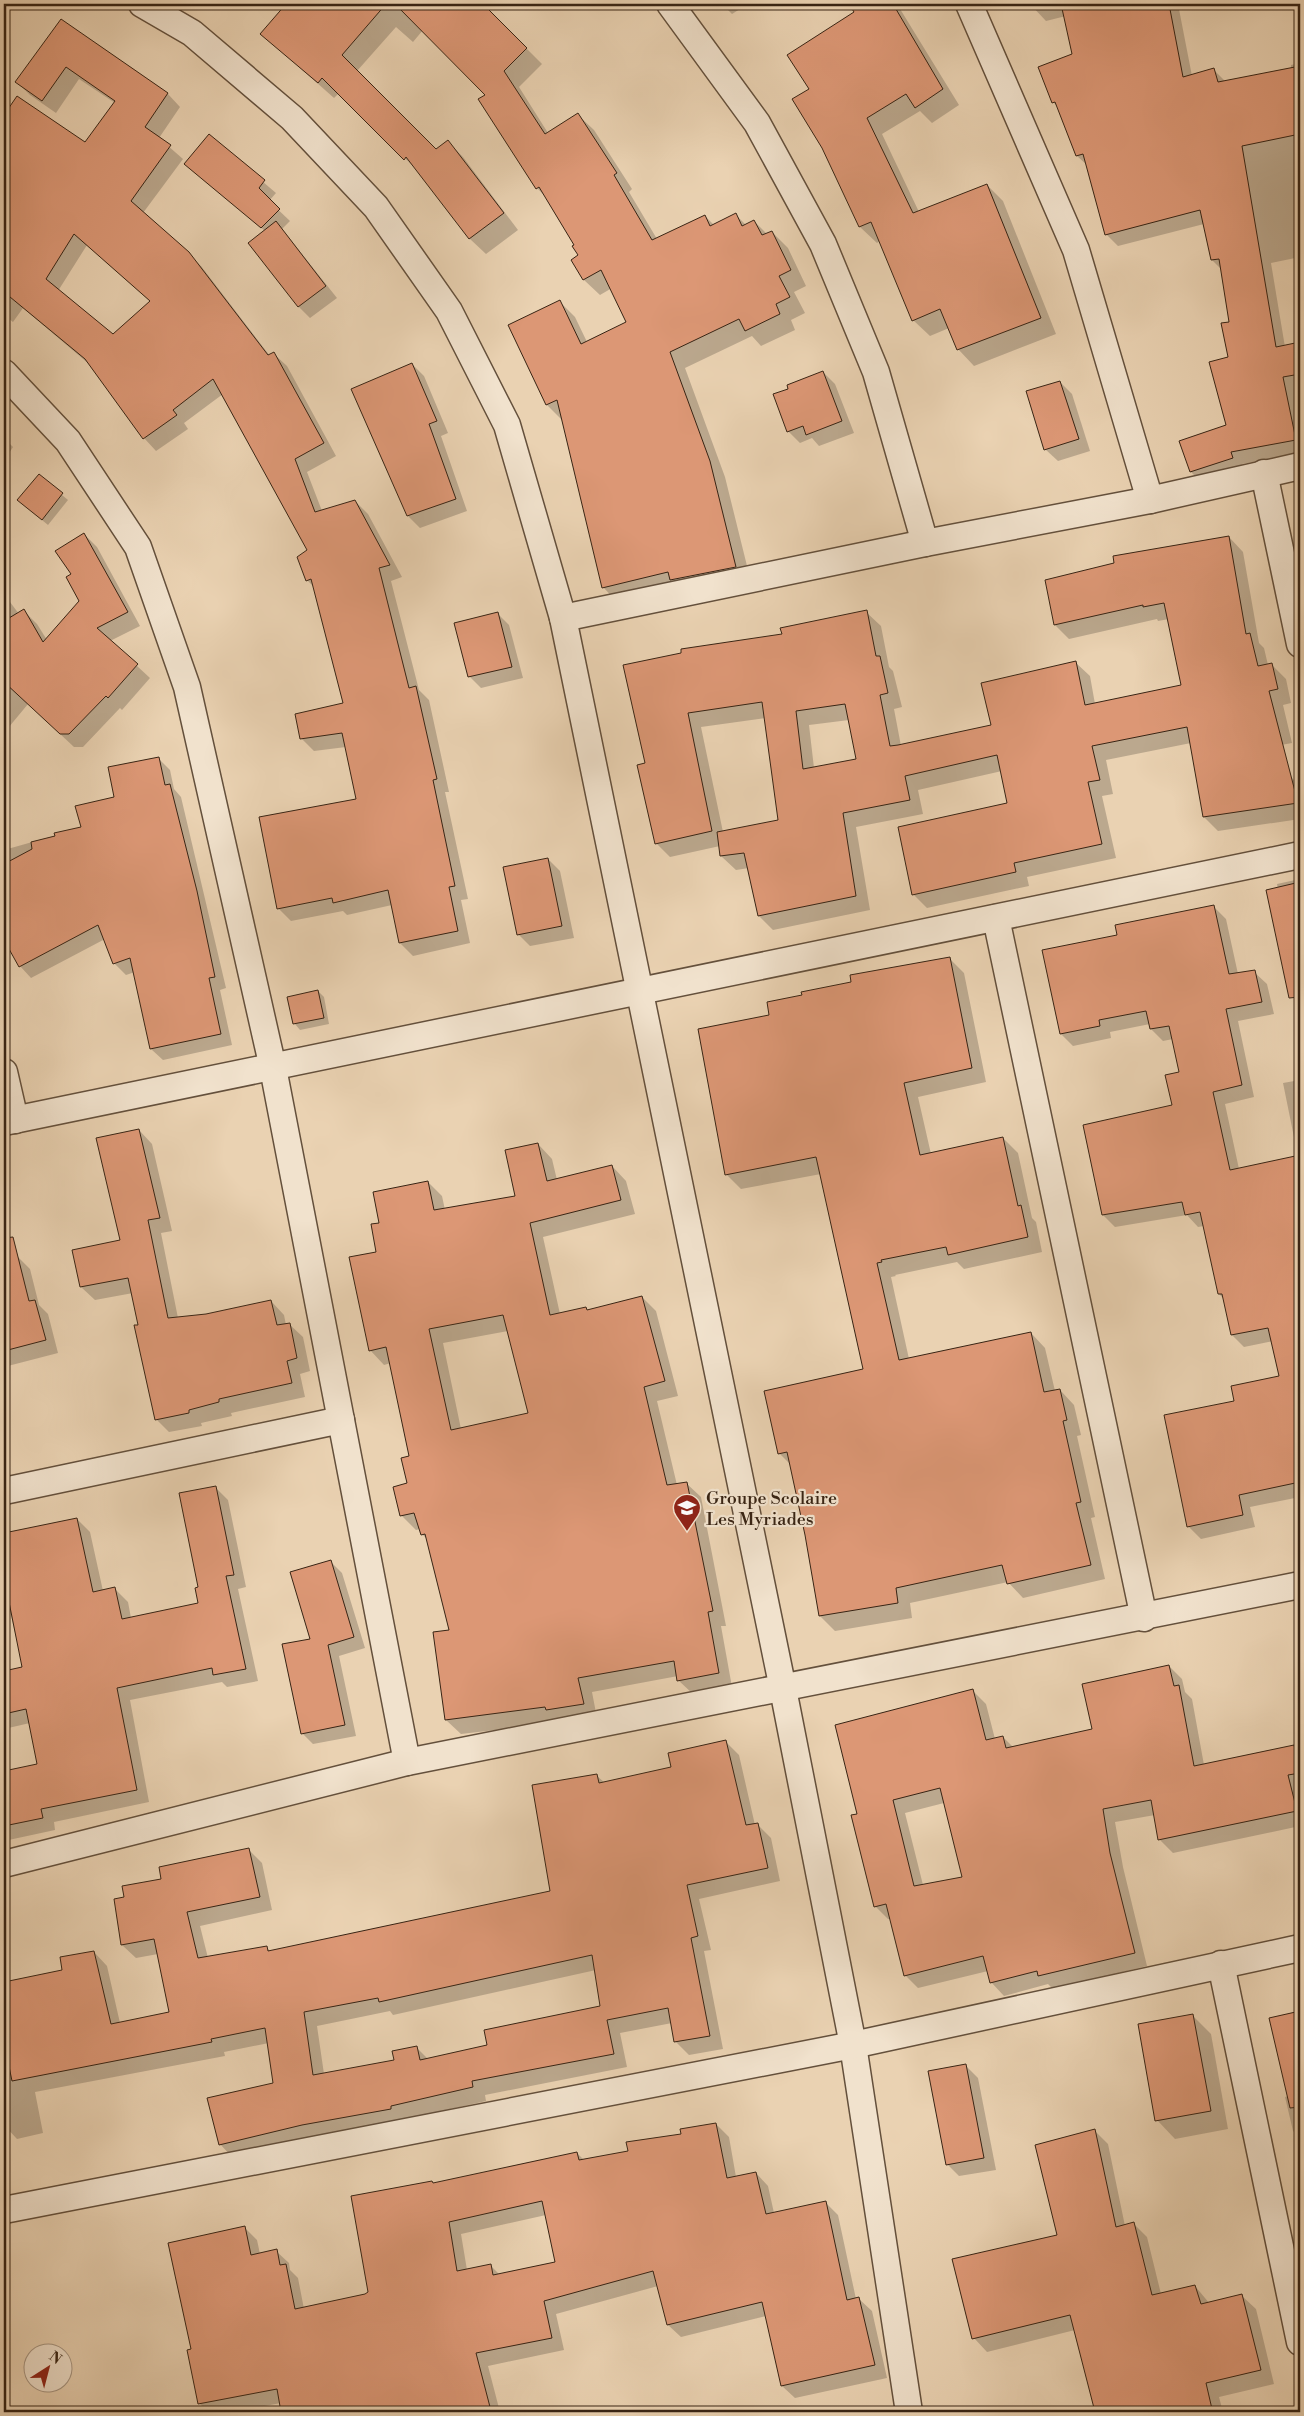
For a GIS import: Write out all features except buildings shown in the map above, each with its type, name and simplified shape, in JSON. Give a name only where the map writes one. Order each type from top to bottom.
[{"type":"street","points":[[142,4],[192,33],[292,118],[376,207],[449,312],[507,426],[563,618],[783,1688],[854,2045],[909,2412]]},
{"type":"street","points":[[670,4],[757,123],[823,244],[876,372],[925,543]]},
{"type":"street","points":[[969,4],[1076,250],[1150,500]]},
{"type":"street","points":[[4,373],[68,441],[138,547],[187,687],[273,1068],[407,1762]]},
{"type":"street","points":[[563,618],[925,543],[1150,500],[1300,466]]},
{"type":"street","points":[[1264,473],[1300,644]]},
{"type":"street","points":[[4,1072],[9,1121],[1300,855]]},
{"type":"street","points":[[996,918],[1144,1618]]},
{"type":"street","points":[[4,1491],[341,1420]]},
{"type":"street","points":[[4,1864],[407,1762],[1300,1586]]},
{"type":"street","points":[[4,2210],[854,2045],[1300,1948]]},
{"type":"street","points":[[1221,1964],[1300,2342]]},
{"type":"place","name":"Groupe Scolaire Les Myriades","points":[[687,1532]]}]
